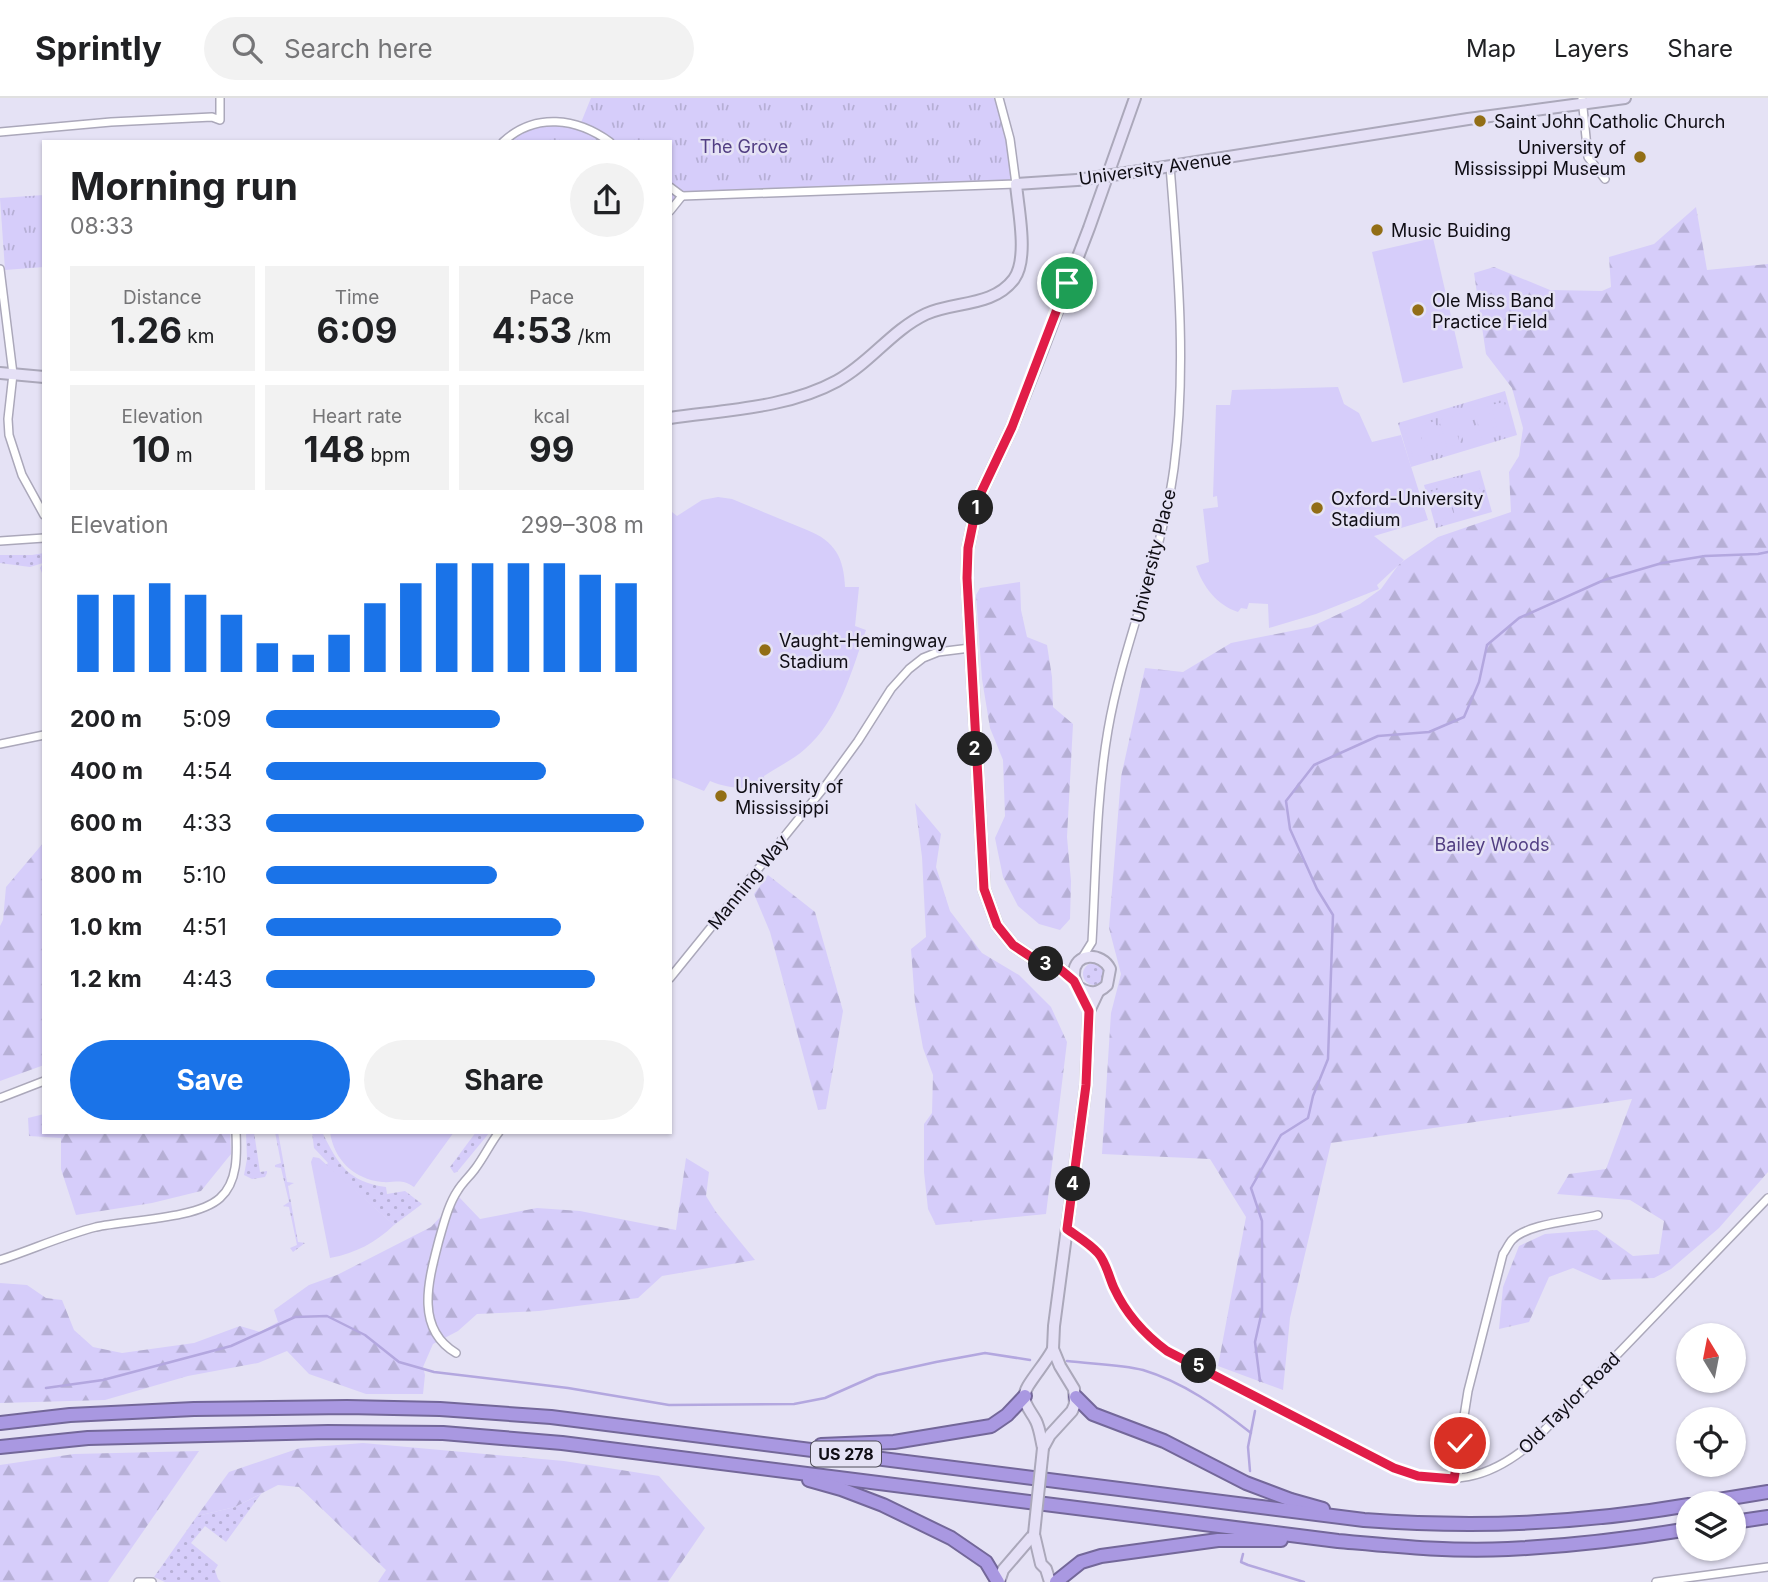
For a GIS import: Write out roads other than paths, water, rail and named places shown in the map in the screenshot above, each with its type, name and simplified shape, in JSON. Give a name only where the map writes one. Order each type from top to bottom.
[{"type":"highway","points":[[779,1446],[894,1442],[973,1430],[991,1426],[1007,1415],[1025,1396]]},
{"type":"highway","points":[[1076,1397],[1093,1414],[1164,1441],[1246,1483],[1291,1500],[1364,1520]]},
{"type":"highway","name":"US 278","points":[[0,1423],[71,1415],[194,1409],[440,1409],[551,1417],[1364,1520],[1430,1525],[1507,1525],[1583,1520],[1676,1507]]},
{"type":"highway","points":[[0,1416],[71,1415]]},
{"type":"highway","name":"US 278","points":[[0,1448],[25,1443],[175,1434],[443,1433],[562,1443],[1338,1541],[1435,1549],[1507,1549],[1584,1544],[1676,1531]]},
{"type":"highway","points":[[761,1468],[841,1489],[883,1504],[973,1551],[986,1562],[999,1582]]},
{"type":"highway","points":[[1746,1496],[1768,1492]]},
{"type":"highway","points":[[1746,1520],[1768,1517]]},
{"type":"highway","points":[[1056,1582],[1081,1562],[1218,1539],[1338,1541]]},
{"type":"street","points":[[0,132],[123,121],[212,117],[220,120],[220,98]]},
{"type":"street","points":[[672,418],[770,404],[807,395],[837,381],[865,362],[909,323],[929,312],[998,295],[1019,270],[1022,248],[1010,139],[999,98]]},
{"type":"street","points":[[1098,992],[1085,992],[1061,970],[1031,957],[1013,945],[997,925],[984,889],[970,648],[968,548],[978,499],[1012,427],[1040,356],[1135,98]]},
{"type":"street","name":"University Avenue","points":[[682,196],[1077,180],[1582,101],[1625,98]]},
{"type":"street","points":[[1582,101],[1588,157],[1605,179]]},
{"type":"street","points":[[506,140],[529,125],[567,121],[593,130],[607,140]]},
{"type":"street","name":"University Place","points":[[1078,963],[1092,942],[1099,819],[1108,730],[1165,515],[1174,470],[1181,370],[1180,312],[1170,166]]},
{"type":"street","points":[[672,188],[682,196],[672,208]]},
{"type":"street","points":[[0,269],[13,374],[9,435],[22,475],[42,511]]},
{"type":"street","points":[[0,373],[42,377]]},
{"type":"street","points":[[0,541],[42,538]]},
{"type":"street","name":"Manning Way","points":[[672,976],[828,782],[891,689],[909,669],[923,658],[938,652],[970,648]]},
{"type":"street","points":[[0,744],[42,735]]},
{"type":"street","points":[[1050,1582],[1041,1564],[1034,1534],[1043,1448],[1050,1434],[1072,1411],[1076,1397],[1053,1349],[1054,1326],[1086,1085],[1089,1011],[1098,992],[1107,985],[1111,975],[1092,942]]},
{"type":"street","points":[[1061,970],[1093,956],[1103,960]]},
{"type":"street","points":[[1078,963],[1077,985],[1089,1011]]},
{"type":"street","points":[[0,1098],[42,1082]]},
{"type":"street","points":[[0,1260],[94,1227],[197,1209],[220,1198],[233,1177],[236,1134]]},
{"type":"street","points":[[456,1353],[443,1346],[433,1329],[427,1286],[447,1213],[458,1190],[498,1134]]},
{"type":"street","name":"Old Taylor Road","points":[[1067,1229],[1090,1245],[1100,1256],[1123,1306],[1135,1323],[1167,1351],[1394,1468],[1418,1476],[1454,1479],[1493,1470],[1514,1459],[1768,1198]]},
{"type":"street","points":[[1454,1479],[1468,1391],[1503,1254],[1513,1239],[1527,1231],[1598,1215]]},
{"type":"street","points":[[1043,1448],[1025,1396],[1053,1349]]},
{"type":"street","points":[[1034,1379],[1040,1375],[1056,1374],[1070,1382]]},
{"type":"street","points":[[1035,1419],[1048,1424],[1061,1421]]},
{"type":"street","points":[[999,1582],[1003,1570],[1034,1534]]},
{"type":"street","points":[[1013,1561],[1027,1558],[1041,1564]]},
{"type":"street","points":[[1656,1582],[1768,1567]]},
{"type":"street","points":[[138,1582],[152,1582]]},
{"type":"waterway","points":[[1260,1381],[1255,1342],[1262,1311],[1262,1221],[1251,1188],[1281,1135],[1308,1118],[1313,1096],[1328,1059],[1333,915],[1317,889],[1290,829],[1286,801],[1314,765],[1378,736],[1429,732],[1464,717],[1479,682],[1487,645],[1519,618],[1604,580],[1662,563],[1705,556],[1768,552]]},
{"type":"waterway","points":[[46,1388],[103,1380],[231,1346],[295,1317],[327,1316],[365,1335],[399,1362],[434,1372],[568,1388],[669,1405],[794,1404],[825,1398],[877,1375],[936,1362],[985,1353],[1030,1360]]},
{"type":"waterway","points":[[1067,1361],[1125,1366],[1158,1375],[1200,1396],[1251,1433]]},
{"type":"waterway","points":[[1250,1471],[1248,1447],[1255,1411]]},
{"type":"waterway","points":[[1243,1554],[1241,1562],[1304,1582]]},
{"type":"place","name":"Saint John Catholic Church","points":[[1480,121]]},
{"type":"place","name":"University of Mississippi Museum","points":[[1640,157]]},
{"type":"place","name":"Music Buiding","points":[[1377,230]]},
{"type":"place","name":"Ole Miss Band Practice Field","points":[[1418,310]]},
{"type":"place","name":"Oxford-University Stadium","points":[[1317,508]]},
{"type":"place","name":"Vaught-Hemingway Stadium","points":[[765,650]]},
{"type":"place","name":"University of Mississippi","points":[[721,796]]},
{"type":"park label","name":"The Grove","points":[[744,146]]},
{"type":"park label","name":"Bailey Woods","points":[[1492,844]]}]
